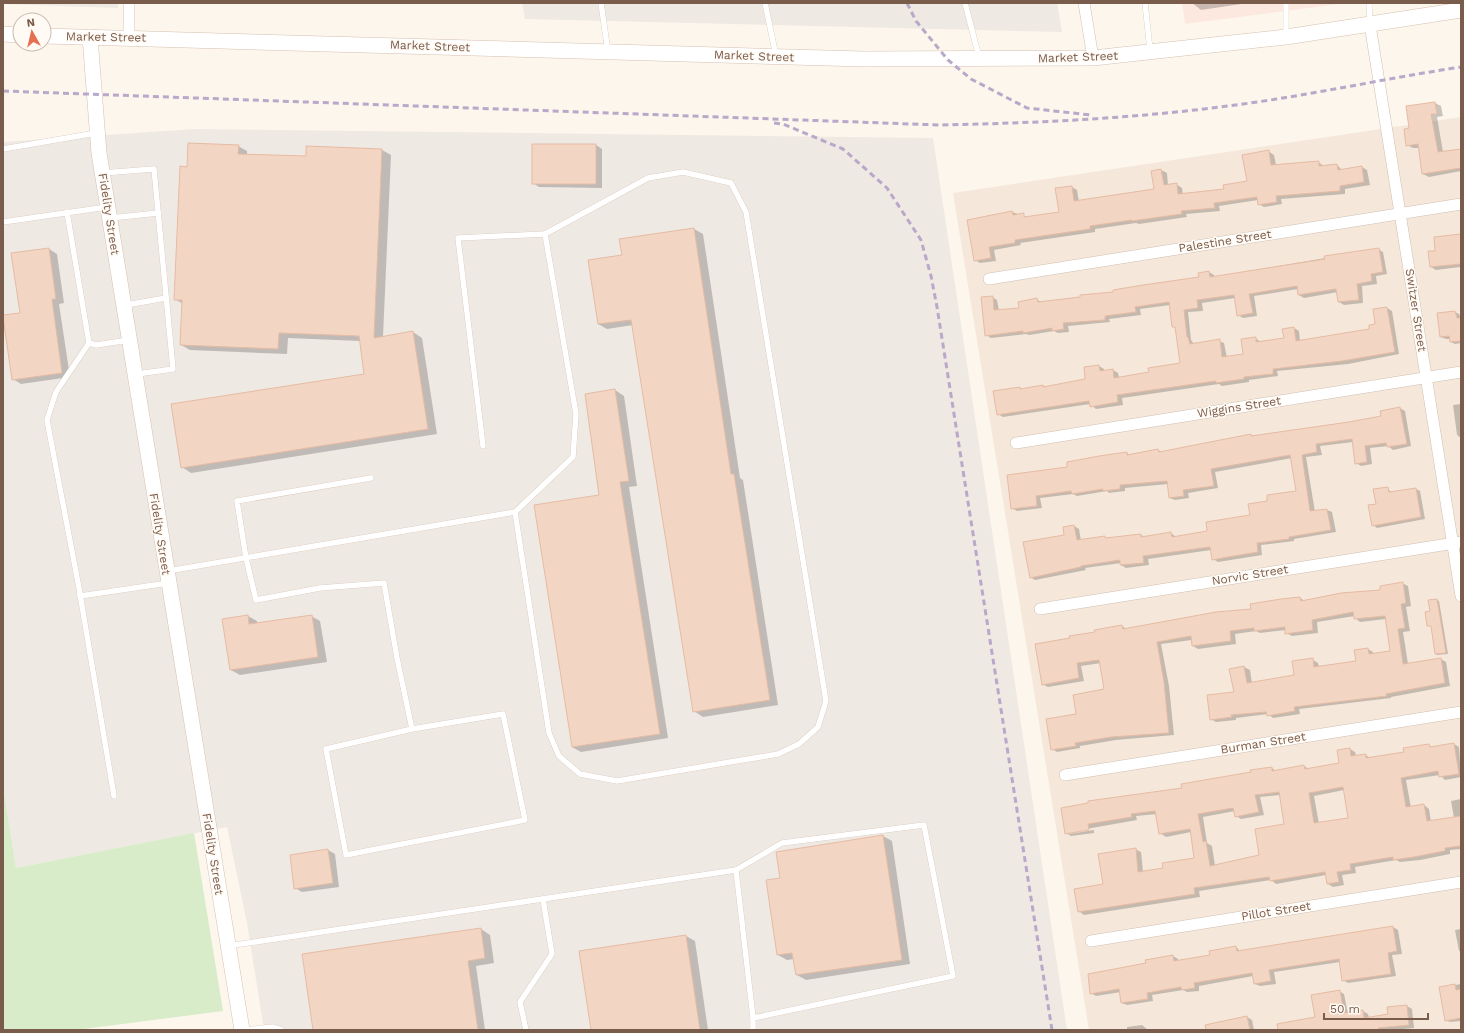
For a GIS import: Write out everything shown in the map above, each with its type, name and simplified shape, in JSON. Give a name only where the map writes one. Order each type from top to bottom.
[{"type":"main road","name":"Market Street","points":[[52,36],[129,37],[776,57],[979,60],[1094,58],[1286,37],[1461,10]]},
{"type":"main road","name":"Fidelity Street","points":[[90,37],[97,133],[108,213],[228,946],[244,1030]]},
{"type":"street","points":[[129,3],[129,37]]},
{"type":"street","points":[[1084,3],[1094,58]]},
{"type":"street","name":"Switzer Street","points":[[1370,25],[1426,378],[1457,542],[1461,596]]},
{"type":"street","name":"Palestine Street","points":[[989,279],[1461,204]]},
{"type":"street","name":"Wiggins Street","points":[[1016,443],[1461,372]]},
{"type":"street","name":"Norvic Street","points":[[1040,609],[1457,542]]},
{"type":"street","name":"Burman Street","points":[[1065,775],[1461,712]]},
{"type":"street","name":"Pillot Street","points":[[1091,941],[1461,882]]},
{"type":"lane","points":[[601,3],[608,52]]},
{"type":"lane","points":[[765,3],[776,57]]},
{"type":"lane","points":[[965,3],[979,60]]},
{"type":"lane","points":[[1145,3],[1150,52]]},
{"type":"lane","points":[[1286,3],[1286,37]]},
{"type":"lane","points":[[1369,3],[1370,25]]},
{"type":"lane","points":[[3,149],[97,133]]},
{"type":"lane","points":[[102,174],[154,169],[173,369],[134,374]]},
{"type":"lane","points":[[483,446],[458,238],[545,234],[648,178],[683,172],[731,183],[746,212],[826,702],[818,726],[800,744],[778,754],[617,781],[580,774],[558,756],[549,733],[515,512]]},
{"type":"lane","points":[[3,222],[67,212],[158,213]]},
{"type":"lane","points":[[67,212],[89,343],[56,392],[48,420],[114,796]]},
{"type":"lane","points":[[80,596],[246,558],[515,512],[573,457],[576,414],[545,234]]},
{"type":"lane","points":[[123,306],[166,298]]},
{"type":"lane","points":[[89,343],[96,345],[129,340]]},
{"type":"lane","points":[[371,478],[237,501],[246,558],[256,600],[320,588],[384,583],[397,658],[412,729]]},
{"type":"lane","points":[[503,714],[525,820],[346,855],[326,749],[412,729],[503,714]]},
{"type":"lane","points":[[228,946],[736,870],[782,843],[924,825],[953,976],[753,1018]]},
{"type":"lane","points":[[736,870],[753,1018],[753,1030]]},
{"type":"lane","points":[[526,1030],[520,1002],[552,954],[543,899]]},
{"type":"lane","points":[[244,1030],[272,1027],[282,1030]]},
{"type":"shaded area","points":[[118,3],[118,8],[3,4]]},
{"type":"shaded area","points":[[522,3],[1057,3],[1062,32],[525,19]]},
{"type":"shaded area","points":[[1182,3],[1347,3],[1185,24]]},
{"type":"shaded area","points":[[1461,117],[1461,1030],[1089,1030],[953,193]]},
{"type":"shaded area","points":[[194,129],[933,138],[1067,1030],[264,1030],[247,923],[227,827],[16,868],[3,786],[3,142]]},
{"type":"green space","points":[[3,786],[16,868],[194,833],[223,1011],[76,1030],[3,1030]]},
{"type":"building","points":[[1435,102],[1437,114],[1431,114],[1438,152],[1461,149],[1461,168],[1422,174],[1418,144],[1406,146],[1404,129],[1409,128],[1406,106]]},
{"type":"building","points":[[188,143],[239,145],[238,154],[306,156],[306,146],[382,149],[374,338],[413,331],[428,429],[181,468],[171,404],[364,374],[359,336],[279,333],[278,349],[180,345],[182,300],[174,300],[180,166],[187,167]]},
{"type":"building","points":[[532,144],[596,144],[596,184],[532,184]]},
{"type":"building","points":[[1269,150],[1271,165],[1319,161],[1319,166],[1337,164],[1338,170],[1362,166],[1364,182],[1340,186],[1340,191],[1276,196],[1277,202],[1258,205],[1257,197],[1214,203],[1215,208],[1181,211],[1182,214],[1090,226],[1090,229],[1015,240],[1015,243],[989,247],[991,258],[974,261],[967,220],[1012,211],[1013,215],[1024,213],[1024,217],[1059,212],[1055,188],[1072,186],[1074,201],[1154,189],[1151,171],[1161,169],[1164,185],[1177,183],[1178,194],[1224,189],[1223,185],[1247,181],[1242,155]]},
{"type":"building","points":[[694,228],[731,474],[734,474],[770,700],[693,712],[631,320],[598,324],[588,260],[622,255],[619,239]]},
{"type":"building","points":[[1461,234],[1461,264],[1430,267],[1428,251],[1435,251],[1434,237]]},
{"type":"building","points":[[49,248],[56,299],[52,299],[62,373],[12,380],[3,315],[20,313],[11,253]]},
{"type":"building","points":[[1379,248],[1383,272],[1371,274],[1372,281],[1357,284],[1359,300],[1338,302],[1336,289],[1298,295],[1297,286],[1249,294],[1253,313],[1237,316],[1234,295],[1197,300],[1198,308],[1184,310],[1187,337],[1190,344],[1220,339],[1222,357],[1243,354],[1241,339],[1256,337],[1256,342],[1284,338],[1282,329],[1294,327],[1296,341],[1369,329],[1369,325],[1375,324],[1373,309],[1387,307],[1395,352],[1342,361],[1273,369],[1273,374],[1244,377],[1244,379],[1216,383],[1216,381],[1117,395],[1118,402],[1090,407],[1089,401],[997,415],[993,391],[1020,387],[1020,389],[1043,385],[1043,387],[1085,379],[1084,367],[1099,365],[1100,371],[1113,369],[1114,378],[1149,372],[1148,368],[1180,363],[1175,327],[1172,327],[1169,302],[1135,307],[1136,312],[1105,316],[1105,320],[1063,323],[1064,329],[1052,331],[1052,328],[1023,333],[1023,331],[985,336],[981,297],[993,296],[994,310],[1019,308],[1018,302],[1037,298],[1038,302],[1080,297],[1080,295],[1113,292],[1113,290],[1199,277],[1198,273],[1209,271],[1210,277],[1325,259],[1324,256]]},
{"type":"building","points":[[1455,311],[1457,318],[1461,318],[1461,341],[1450,342],[1449,336],[1440,337],[1437,313]]},
{"type":"building","points":[[615,389],[629,481],[620,482],[660,734],[572,747],[534,505],[599,495],[585,394]]},
{"type":"building","points":[[1400,407],[1407,444],[1387,447],[1386,443],[1365,446],[1367,462],[1355,464],[1352,439],[1316,444],[1317,452],[1302,455],[1310,511],[1327,509],[1331,530],[1289,537],[1289,539],[1257,543],[1258,552],[1212,560],[1210,547],[1143,556],[1144,563],[1120,565],[1120,560],[1081,566],[1030,578],[1023,542],[1064,535],[1063,527],[1074,525],[1077,540],[1105,536],[1105,538],[1141,534],[1141,537],[1171,532],[1172,537],[1207,531],[1206,522],[1250,515],[1248,504],[1267,501],[1267,495],[1296,491],[1290,455],[1211,469],[1214,486],[1183,490],[1184,496],[1169,498],[1167,481],[1120,485],[1120,489],[1103,491],[1103,489],[1072,494],[1071,491],[1036,496],[1037,506],[1011,509],[1007,475],[1067,467],[1067,462],[1099,456],[1127,452],[1127,455],[1158,449],[1159,452],[1251,434],[1251,436],[1349,422],[1381,416],[1380,411]]},
{"type":"building","points":[[1388,487],[1389,492],[1416,488],[1421,517],[1372,526],[1368,505],[1376,504],[1373,489]]},
{"type":"building","points":[[1403,582],[1406,603],[1401,604],[1405,628],[1398,629],[1403,664],[1441,658],[1445,683],[1386,694],[1387,696],[1294,707],[1295,711],[1267,716],[1266,712],[1231,715],[1232,717],[1210,720],[1207,695],[1234,692],[1229,669],[1244,666],[1247,683],[1294,675],[1292,661],[1313,658],[1314,667],[1356,661],[1354,650],[1368,648],[1369,654],[1390,651],[1385,616],[1354,619],[1353,612],[1312,620],[1313,630],[1285,634],[1285,627],[1254,631],[1254,628],[1230,631],[1231,641],[1192,646],[1191,636],[1157,642],[1164,682],[1169,733],[1111,737],[1075,743],[1076,746],[1051,750],[1046,719],[1076,714],[1073,695],[1104,689],[1099,660],[1077,663],[1079,678],[1042,685],[1035,644],[1070,638],[1069,636],[1095,632],[1094,630],[1122,625],[1123,629],[1216,612],[1251,609],[1250,604],[1281,599],[1300,597],[1301,601],[1341,593],[1380,590],[1380,586]]},
{"type":"building","points":[[1437,599],[1446,653],[1435,654],[1431,626],[1427,626],[1425,612],[1430,611],[1428,600]]},
{"type":"building","points":[[248,615],[249,624],[312,615],[318,657],[230,670],[222,619]]},
{"type":"building","points":[[1454,743],[1459,774],[1439,777],[1438,771],[1401,778],[1406,807],[1424,804],[1427,821],[1461,816],[1461,846],[1445,848],[1445,851],[1414,857],[1393,860],[1393,857],[1350,864],[1351,870],[1337,872],[1339,882],[1327,884],[1325,872],[1270,881],[1269,877],[1194,888],[1195,894],[1078,912],[1074,889],[1103,884],[1098,854],[1136,848],[1138,872],[1163,868],[1162,863],[1194,858],[1190,829],[1159,834],[1155,811],[1131,814],[1132,817],[1088,824],[1089,830],[1065,834],[1061,808],[1088,803],[1088,801],[1182,788],[1181,784],[1251,772],[1250,770],[1272,767],[1272,771],[1304,765],[1305,769],[1339,763],[1337,750],[1350,748],[1351,756],[1366,754],[1366,758],[1404,752],[1403,748],[1429,744],[1430,747]],"holes":[[[1343,787],[1348,818],[1314,823],[1309,793]],[[1279,792],[1284,824],[1255,829],[1259,855],[1210,866],[1206,841],[1203,842],[1198,814],[1233,808],[1235,817],[1259,812],[1255,795]]]},
{"type":"building","points":[[883,835],[902,960],[796,975],[792,953],[777,955],[766,880],[780,878],[776,852]]},
{"type":"building","points":[[328,849],[333,883],[294,889],[290,855]]},
{"type":"building","points":[[1393,926],[1397,951],[1388,953],[1391,974],[1342,981],[1339,959],[1269,970],[1271,981],[1254,984],[1252,973],[1194,983],[1195,988],[1182,990],[1181,987],[1147,993],[1148,999],[1121,1003],[1119,989],[1090,994],[1088,974],[1146,963],[1145,960],[1173,955],[1174,961],[1210,955],[1209,951],[1236,946],[1237,951]]},
{"type":"building","points":[[481,928],[485,958],[468,961],[478,1030],[313,1030],[302,954]]},
{"type":"building","points":[[686,935],[700,1030],[591,1030],[579,951]]},
{"type":"building","points":[[1455,984],[1456,990],[1461,989],[1461,1018],[1445,1021],[1439,987]]},
{"type":"building","points":[[1340,990],[1344,1013],[1363,1010],[1364,1018],[1388,1014],[1387,1007],[1407,1005],[1409,1025],[1378,1028],[1379,1030],[1278,1030],[1277,1024],[1315,1017],[1311,995]]},
{"type":"building","points":[[1247,1016],[1250,1030],[1206,1030],[1205,1025]]},
{"type":"railway","points":[[907,3],[916,21],[948,60],[971,79],[1027,108],[1091,115]]},
{"type":"railway","points":[[3,91],[939,125],[1091,119],[1205,109],[1298,96],[1461,67]]},
{"type":"railway","points":[[774,123],[783,124],[843,149],[887,188],[921,240],[931,276],[937,307],[1052,1030]]}]
